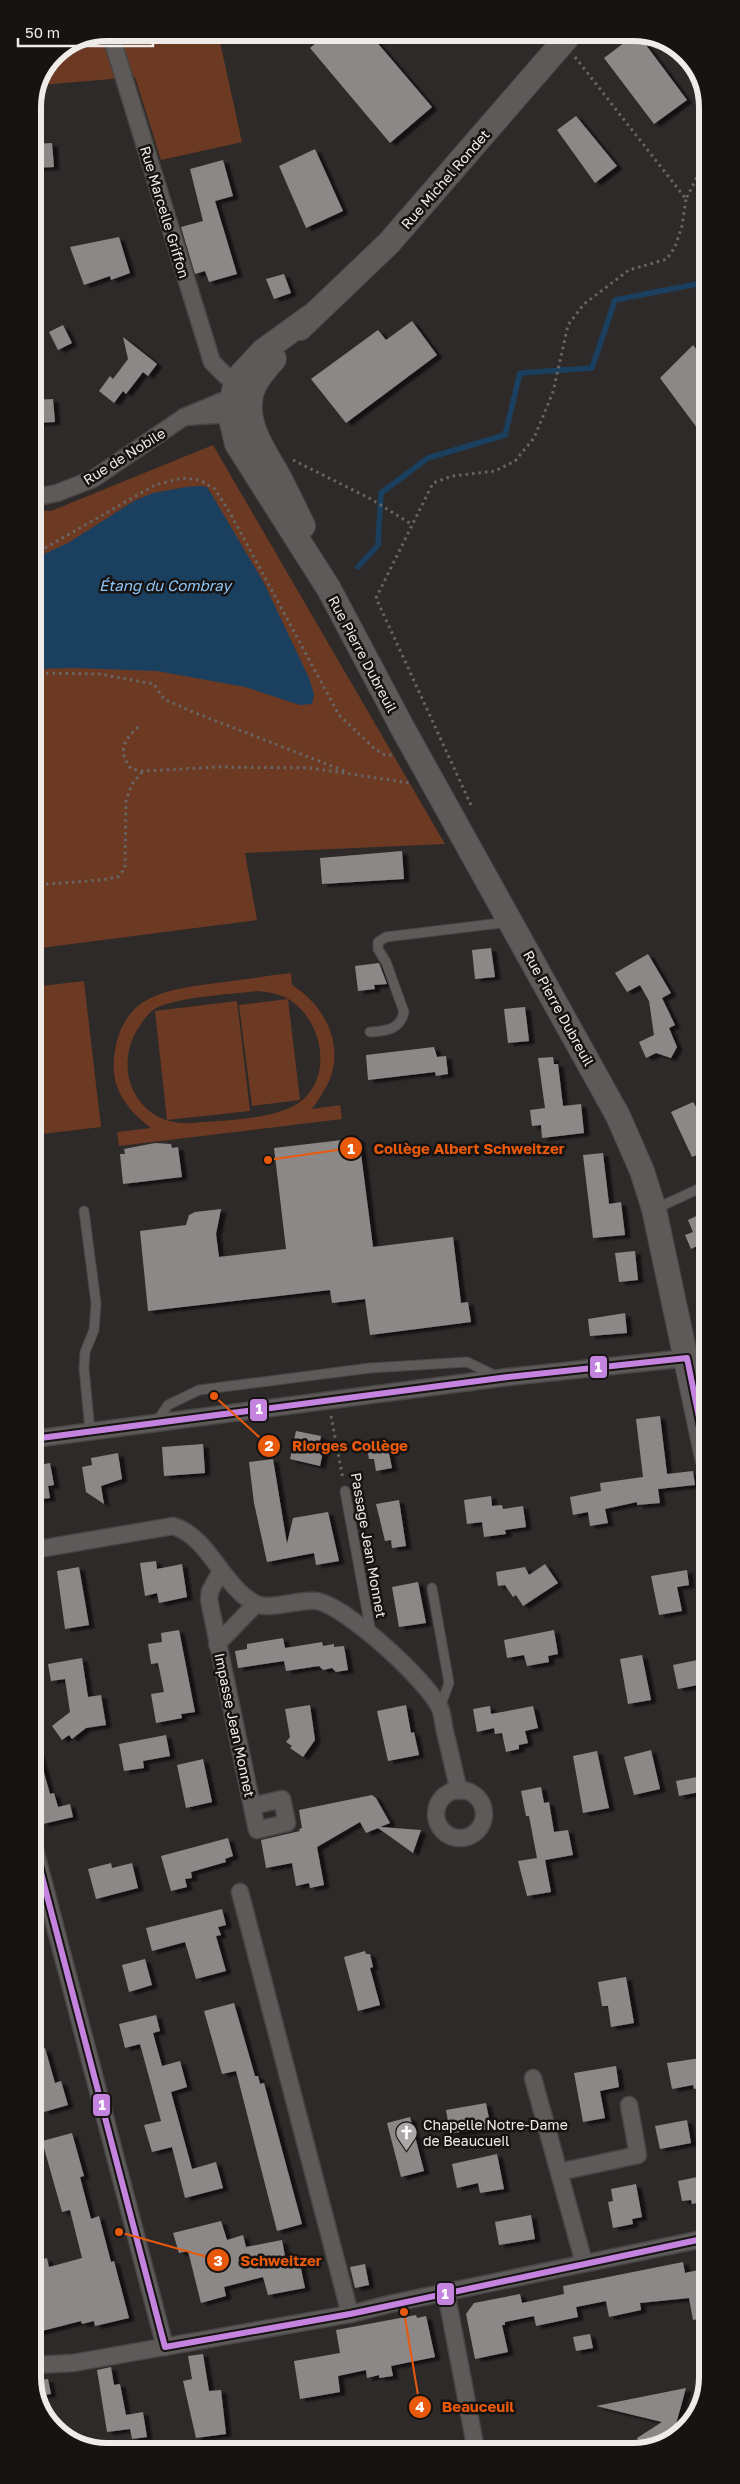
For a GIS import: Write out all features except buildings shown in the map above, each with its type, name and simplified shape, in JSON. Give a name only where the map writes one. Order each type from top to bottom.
[{"type":"street","name":"Rue Marcelle Griffon","points":[[113,41],[212,362],[241,395]]},
{"type":"street","name":"Rue Michel Rondet","points":[[241,395],[310,317],[389,243],[565,41]]},
{"type":"street","name":"Rue de Nobile","points":[[41,496],[57,493],[93,479],[184,417],[241,395]]},
{"type":"street","name":"Rue Pierre Dubreuil","points":[[241,395],[259,443],[287,493],[329,589]]},
{"type":"street","name":"Rue Pierre Dubreuil","points":[[241,395],[237,444],[329,589],[418,756],[512,922],[626,1133],[642,1171],[654,1209],[697,1354],[699,1375]]},
{"type":"street","points":[[41,1438],[697,1354]]},
{"type":"street","points":[[41,1549],[165,1525],[173,1526],[190,1533],[237,1590],[255,1604],[273,1605],[316,1601],[339,1610],[371,1635],[423,1684],[440,1707],[459,1791]]},
{"type":"street","name":"Impasse Jean Monnet","points":[[220,1571],[210,1591],[209,1600],[252,1806]]},
{"type":"street","name":"Impasse Jean Monnet","points":[[217,1644],[255,1604]]},
{"type":"street","points":[[240,1892],[350,2314]]},
{"type":"street","points":[[41,1893],[164,2346]]},
{"type":"street","points":[[533,2078],[584,2263]]},
{"type":"street","points":[[559,2172],[638,2155],[629,2105]]},
{"type":"street","points":[[41,2365],[73,2363],[350,2314],[446,2292],[699,2240]]},
{"type":"street","points":[[446,2292],[475,2443]]},
{"type":"lane","points":[[370,1032],[396,1027],[403,1019],[404,1012],[386,962],[378,949],[378,942],[386,937],[512,922]]},
{"type":"lane","points":[[654,1209],[699,1189]]},
{"type":"lane","points":[[84,1211],[96,1303],[94,1330],[86,1352],[84,1368],[90,1432]]},
{"type":"lane","points":[[156,1423],[168,1405],[199,1390],[360,1369],[467,1362],[501,1378]]},
{"type":"lane","name":"Passage Jean Monnet","points":[[345,1491],[371,1635]]},
{"type":"lane","points":[[432,1588],[449,1683],[440,1707]]},
{"type":"path","points":[[570,41],[686,199]]},
{"type":"path","points":[[472,808],[376,598],[432,483],[452,476],[495,471],[515,460],[534,438],[553,392],[568,325],[584,304],[629,270],[667,259],[675,247],[682,226],[686,199],[699,173]]},
{"type":"path","points":[[290,458],[371,499],[411,524]]},
{"type":"path","points":[[41,550],[155,485],[182,478],[200,480],[215,490],[230,513],[339,715],[385,755],[418,756]]},
{"type":"path","points":[[41,673],[100,674],[154,684],[164,699],[352,774]]},
{"type":"path","points":[[138,727],[127,737],[124,745],[124,759],[131,769],[143,771],[218,766],[312,768],[436,786]]},
{"type":"path","points":[[41,884],[101,880],[118,876],[125,868],[126,800],[132,784],[143,771]]},
{"type":"path","name":"Passage Jean Monnet","points":[[328,1401],[345,1491]]},
{"type":"shaded area","points":[[107,41],[220,41],[242,142],[161,160],[135,77],[45,85],[52,70],[70,52],[82,46]]},
{"type":"shaded area","points":[[213,445],[445,844],[245,853],[257,920],[41,948],[41,510],[51,511]]},
{"type":"shaded area","points":[[291,973],[292,985],[313,1002],[328,1025],[332,1038],[334,1065],[330,1079],[312,1109],[340,1105],[342,1119],[119,1146],[117,1132],[151,1128],[135,1114],[122,1098],[115,1079],[114,1058],[118,1037],[125,1021],[135,1008],[148,999],[179,989]],"holes":[[[258,991],[279,995],[290,1000],[301,1009],[310,1021],[320,1049],[320,1064],[317,1078],[311,1091],[300,1102],[289,1108],[263,1116],[234,1120],[193,1123],[173,1122],[157,1116],[144,1105],[134,1092],[129,1076],[128,1059],[132,1041],[142,1022],[150,1013],[162,1006],[188,999]]]},
{"type":"shaded area","points":[[84,981],[101,1127],[41,1134],[41,986]]},
{"type":"shaded area","points":[[288,999],[300,1100],[252,1106],[239,1005]]},
{"type":"shaded area","points":[[237,1001],[250,1111],[167,1120],[155,1011]]},
{"type":"water","name":"Étang du Combray","points":[[186,487],[207,487],[264,583],[309,678],[314,694],[312,704],[300,705],[245,687],[157,671],[41,669],[41,555],[68,543],[134,501],[153,493]]},
{"type":"waterway","points":[[358,567],[378,545],[381,493],[428,458],[505,435],[520,373],[592,368],[615,300],[699,284]]},
{"type":"transit line","name":"1","points":[[41,1438],[508,1377],[687,1358],[699,1417]]},
{"type":"transit line","name":"1","points":[[41,1873],[165,2347],[350,2314],[699,2240]]},
{"type":"place","name":"Collège Albert Schweitzer","points":[[268,1160]]},
{"type":"place","name":"Riorges Collège","points":[[214,1396]]},
{"type":"place","name":"Chapelle Notre-Dame de Beaucueil","points":[[407,2151]]},
{"type":"place","name":"Schweitzer","points":[[119,2232]]},
{"type":"place","name":"Beauceuil","points":[[404,2312]]}]
